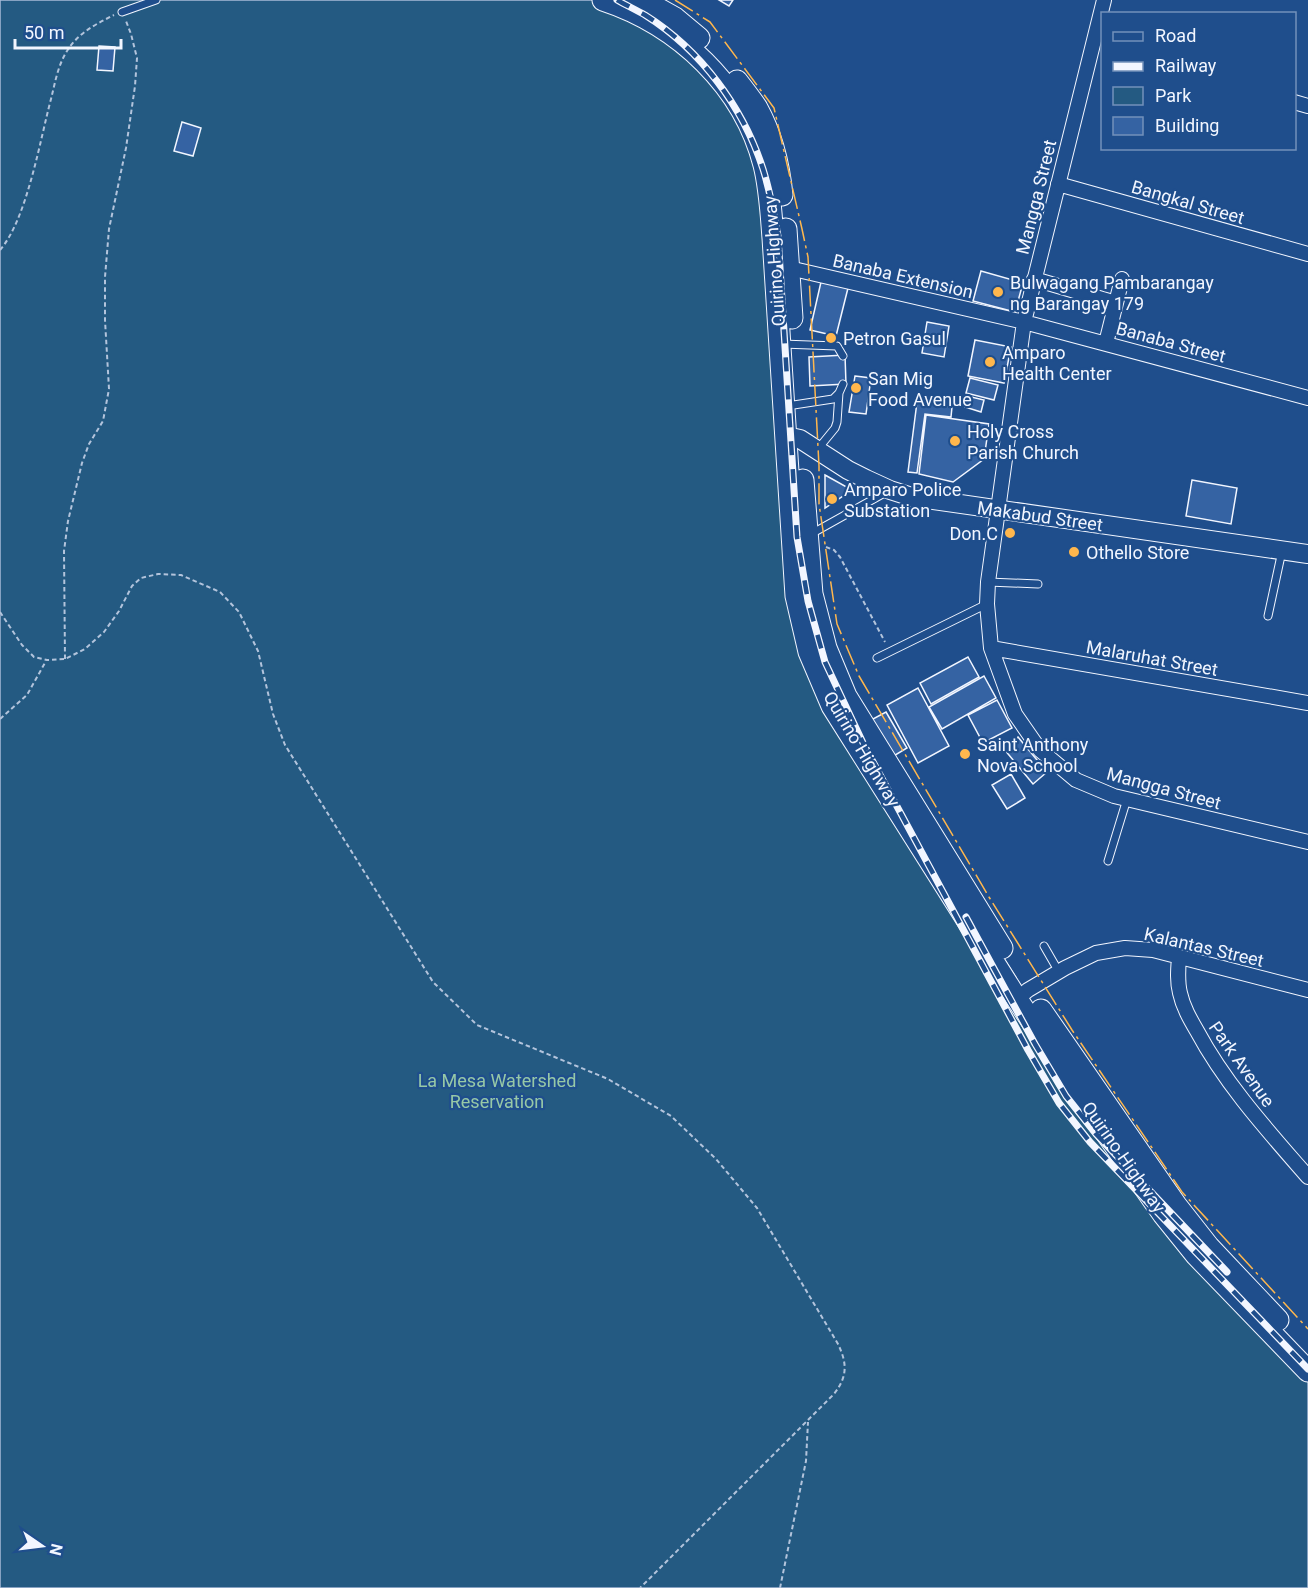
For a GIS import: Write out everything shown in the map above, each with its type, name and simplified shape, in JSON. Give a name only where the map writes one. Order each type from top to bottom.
[{"type":"main road","name":"Quirino Highway","points":[[642,0],[675,18],[714,51],[756,107],[779,165],[786,344],[791,406],[801,442],[812,594],[826,648],[846,696],[1106,1133],[1163,1214],[1196,1255],[1308,1371]]},
{"type":"main road","name":"Quirino Highway","points":[[610,1],[644,16],[686,44],[704,61],[733,98],[753,134],[763,163],[782,269]]},
{"type":"main road","name":"Quirino Highway","points":[[801,442],[796,596],[809,652],[832,706],[1022,995],[1176,1205],[1209,1247],[1308,1352]]},
{"type":"street","name":"Mangga Street","points":[[1101,22],[1097,52],[1058,184],[1024,322],[988,582],[987,604],[991,648],[1015,714],[1040,750],[1076,780],[1114,796],[1308,842]]},
{"type":"street","name":"Bangkal Street","points":[[1058,184],[1307,250]]},
{"type":"street","name":"Banaba Extension","points":[[782,269],[1024,322]]},
{"type":"street","points":[[1034,279],[1116,303]]},
{"type":"street","points":[[1106,343],[1122,279]]},
{"type":"street","name":"Banaba Street","points":[[1024,322],[1308,398]]},
{"type":"street","name":"Makabud Street","points":[[801,442],[848,470],[890,490],[920,498],[1308,555]]},
{"type":"street","name":"Malaruhat Street","points":[[991,648],[1308,703]]},
{"type":"street","name":"Kalantas Street","points":[[1022,995],[1096,953],[1125,948],[1153,950],[1308,990]]},
{"type":"street","name":"Park Avenue","points":[[1179,957],[1177,977],[1179,993],[1210,1055],[1244,1103],[1308,1177]]},
{"type":"lane","points":[[122,12],[156,0]]},
{"type":"lane","points":[[786,344],[837,346],[843,356]]},
{"type":"lane","points":[[801,442],[835,428],[839,393],[843,384]]},
{"type":"lane","points":[[791,406],[833,399],[839,393]]},
{"type":"lane","points":[[808,541],[890,490]]},
{"type":"lane","points":[[1268,616],[1282,551]]},
{"type":"lane","points":[[988,582],[1038,584]]},
{"type":"lane","points":[[877,658],[987,604]]},
{"type":"lane","points":[[1108,861],[1127,799]]},
{"type":"lane","points":[[1044,946],[1059,972]]},
{"type":"path","points":[[0,250],[20,215],[58,71],[67,50],[81,35],[96,24],[122,12],[137,58],[126,148],[109,229],[105,277],[109,389],[103,421],[89,444],[82,463],[68,520],[64,551],[65,659]]},
{"type":"path","points":[[808,541],[834,550],[840,557],[890,651]]},
{"type":"path","points":[[0,612],[22,645],[34,657],[47,660],[65,659],[85,650],[104,632],[119,611],[132,586],[141,578],[158,574],[181,575],[220,592],[239,612],[258,651],[273,714],[285,745],[433,982],[477,1025],[608,1078],[671,1116],[716,1159],[757,1208],[844,1356],[845,1372],[841,1385],[834,1395],[640,1588]]},
{"type":"path","points":[[0,719],[27,695],[47,660]]},
{"type":"path","points":[[780,1588],[806,1461],[807,1422]]},
{"type":"green space","name":"La Mesa Watershed Reservation","points":[[0,0],[621,0],[648,11],[760,132],[805,596],[840,700],[1105,1118],[1308,1363],[1308,1588],[0,1588]]},
{"type":"building","points":[[719,0],[733,0],[729,6]]},
{"type":"building","points":[[99,46],[115,47],[113,71],[97,70]]},
{"type":"building","points":[[182,122],[201,128],[193,156],[174,151]]},
{"type":"building","name":"Bulwagang Pambarangay ng Barangay 179","points":[[981,271],[1023,283],[1015,312],[973,301]]},
{"type":"building","points":[[821,282],[848,288],[836,336],[810,330]]},
{"type":"building","points":[[927,322],[949,326],[944,357],[922,353]]},
{"type":"building","name":"Amparo Health Center","points":[[975,340],[1011,347],[1004,383],[968,376]]},
{"type":"building","points":[[845,355],[846,384],[810,386],[809,357]]},
{"type":"building","points":[[855,376],[871,378],[866,414],[849,412]]},
{"type":"building","points":[[970,378],[998,385],[994,400],[966,393]]},
{"type":"building","points":[[967,396],[984,400],[981,412],[965,407]]},
{"type":"building","points":[[917,402],[952,407],[951,417],[925,414],[917,473],[908,472]]},
{"type":"building","name":"Holy Cross Parish Church","points":[[926,415],[989,424],[984,459],[953,482],[919,474]]},
{"type":"building","name":"Amparo Police Substation","points":[[825,475],[852,490],[825,508]]},
{"type":"building","points":[[1192,480],[1237,488],[1231,524],[1186,516]]},
{"type":"building","points":[[968,657],[979,677],[931,704],[920,683]]},
{"type":"building","points":[[984,676],[996,698],[942,729],[929,707]]},
{"type":"building","points":[[918,688],[949,746],[918,763],[887,705]]},
{"type":"building","points":[[997,700],[1012,728],[983,743],[968,715]]},
{"type":"building","points":[[886,712],[907,748],[892,757],[871,720]]},
{"type":"building","points":[[1018,737],[1047,772],[1033,784],[1004,749]]},
{"type":"building","points":[[1011,774],[1025,798],[1007,809],[992,785]]},
{"type":"railway","points":[[617,0],[665,29],[702,63],[732,102],[763,169],[778,236],[797,537],[808,601],[825,662],[864,745],[1028,1050],[1059,1103],[1090,1142],[1308,1369]]},
{"type":"railway","points":[[966,917],[1066,1096],[1096,1134],[1227,1272]]},
{"type":"power","points":[[675,0],[710,22],[774,108],[808,257],[819,504],[837,624],[859,676],[989,897],[1072,1030],[1182,1192],[1308,1329]]},
{"type":"place","name":"Bulwagang Pambarangay ng Barangay 179","points":[[998,292]]},
{"type":"place","name":"Petron Gasul","points":[[831,338]]},
{"type":"place","name":"Amparo Health Center","points":[[990,362]]},
{"type":"place","name":"San Mig Food Avenue","points":[[856,388]]},
{"type":"place","name":"Holy Cross Parish Church","points":[[955,441]]},
{"type":"place","name":"Amparo Police Substation","points":[[832,499]]},
{"type":"place","name":"Don.C","points":[[1010,533]]},
{"type":"place","name":"Othello Store","points":[[1074,552]]},
{"type":"place","name":"Saint Anthony Nova School","points":[[965,754]]}]
